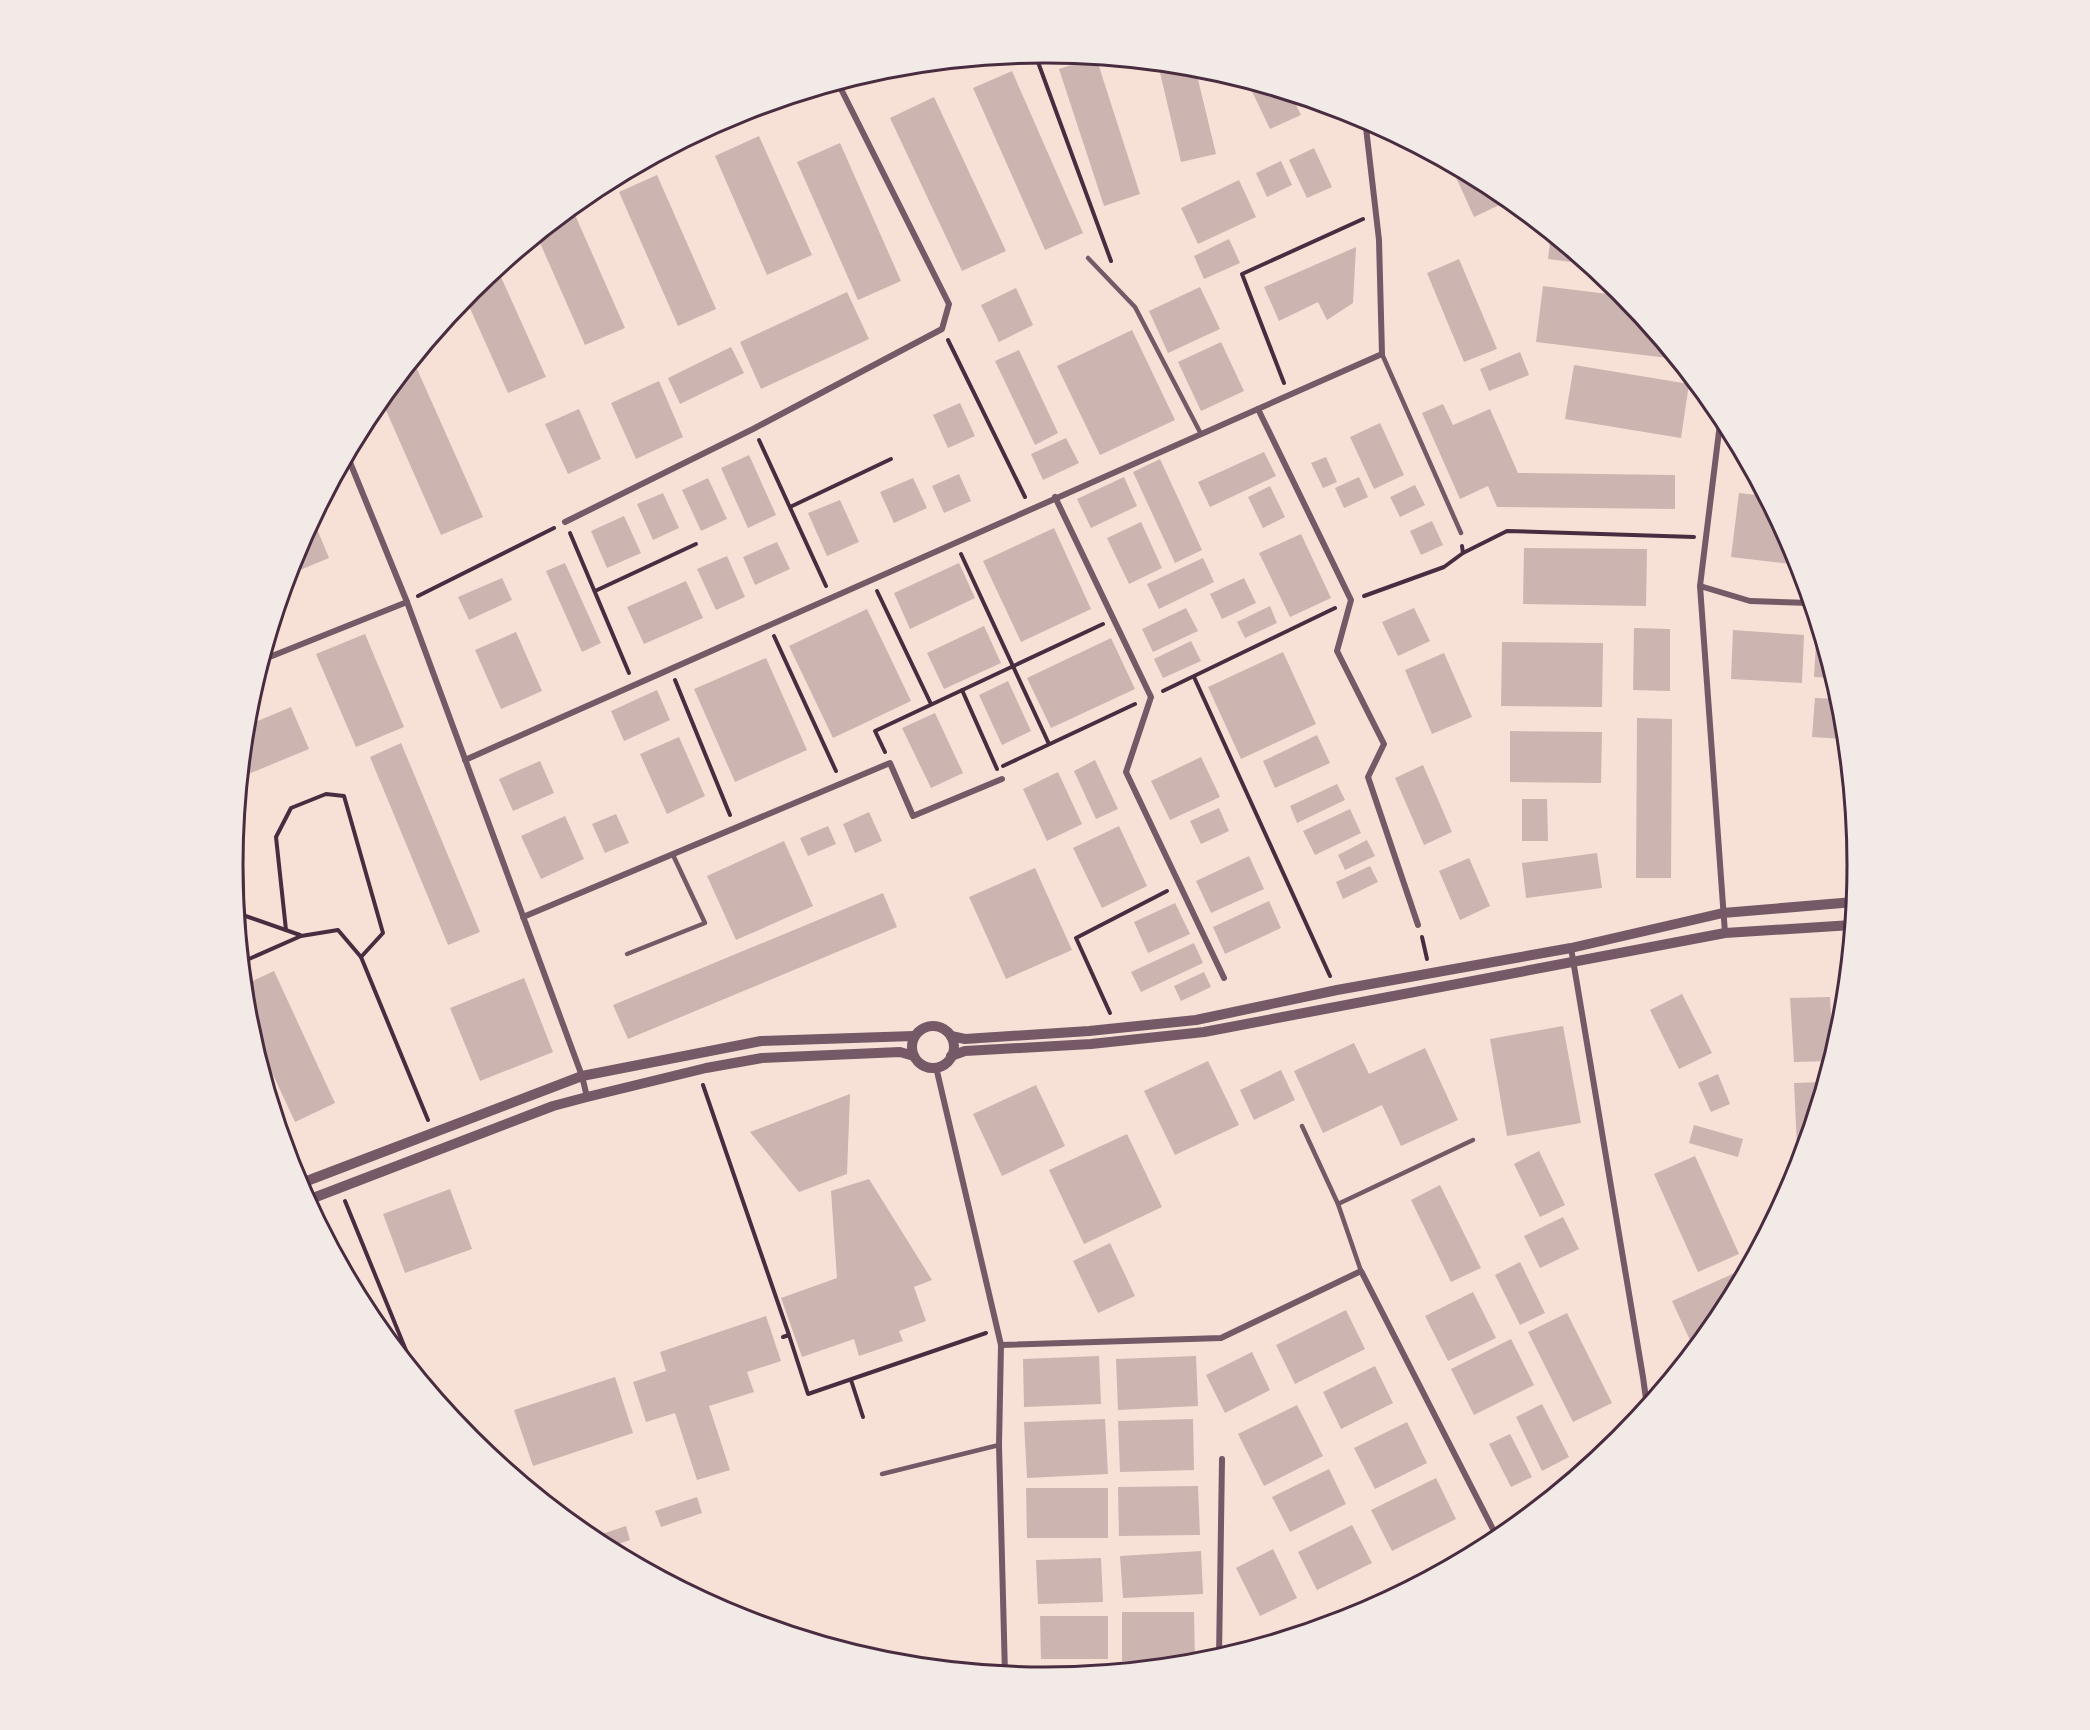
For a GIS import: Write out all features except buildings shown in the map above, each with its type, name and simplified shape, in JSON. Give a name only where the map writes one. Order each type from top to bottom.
[{"type":"street","points":[[566,522],[753,429],[942,328],[949,304],[841,89]]},
{"type":"street","points":[[465,759],[1382,354],[1376,213],[1366,131]]},
{"type":"street","points":[[1258,409],[1351,600],[1337,651],[1384,744],[1368,777],[1418,925]]},
{"type":"street","points":[[1719,430],[1700,586],[1725,933]]},
{"type":"street","points":[[350,463],[407,602],[582,1076],[587,1097]]},
{"type":"street","points":[[1055,497],[1151,697],[1126,772],[1224,978]]},
{"type":"street","points":[[1700,586],[1750,601],[1802,603]]},
{"type":"street","points":[[270,657],[407,602]]},
{"type":"street","points":[[523,917],[890,763],[913,816],[1002,778]]},
{"type":"street","points":[[951,1036],[965,1039],[1196,1020],[1337,990],[1571,948],[1723,913],[1846,903]]},
{"type":"street","points":[[951,1056],[965,1052],[1091,1044],[1204,1032],[1725,933],[1844,925]]},
{"type":"street","points":[[1571,948],[1646,1396]]},
{"type":"street","points":[[933,1026],[946,1031],[953,1043],[951,1056],[948,1061],[936,1067],[923,1066],[912,1050],[914,1036],[919,1030],[933,1026]]},
{"type":"street","points":[[308,1181],[582,1076],[761,1041],[914,1036]]},
{"type":"street","points":[[315,1197],[554,1106],[698,1070],[762,1058],[900,1052],[914,1056]]},
{"type":"street","points":[[936,1067],[1001,1345],[999,1445],[1005,1665]]},
{"type":"street","points":[[1001,1345],[1221,1338],[1361,1271],[1493,1530]]},
{"type":"street","points":[[1219,1648],[1222,1459]]},
{"type":"lane","points":[[1088,258],[1135,307],[1201,434]]},
{"type":"lane","points":[[1382,354],[1461,533]]},
{"type":"lane","points":[[627,954],[705,923],[673,855]]},
{"type":"lane","points":[[1302,1125],[1338,1204],[1361,1271]]},
{"type":"lane","points":[[1338,1204],[1473,1140]]},
{"type":"lane","points":[[882,1474],[999,1445]]},
{"type":"path","points":[[1038,63],[1112,263]]},
{"type":"path","points":[[1289,395],[1242,274],[1376,213]]},
{"type":"path","points":[[942,328],[1031,509]]},
{"type":"path","points":[[753,429],[831,598]]},
{"type":"path","points":[[790,507],[891,459]]},
{"type":"path","points":[[407,602],[566,522],[634,684]]},
{"type":"path","points":[[1463,553],[1507,531],[1706,537]]},
{"type":"path","points":[[956,542],[1049,744]]},
{"type":"path","points":[[595,591],[696,544]]},
{"type":"path","points":[[872,579],[931,704]]},
{"type":"path","points":[[890,763],[876,731],[1114,619]]},
{"type":"path","points":[[769,625],[842,784]]},
{"type":"path","points":[[670,668],[736,829]]},
{"type":"path","points":[[997,769],[1194,677],[1337,990]]},
{"type":"path","points":[[962,690],[1002,778]]},
{"type":"path","points":[[286,930],[276,837],[291,808],[326,794],[344,796],[384,933],[361,957]]},
{"type":"path","points":[[1117,1028],[1077,938],[1181,884]]},
{"type":"path","points":[[245,916],[301,936]]},
{"type":"path","points":[[1418,925],[1431,973]]},
{"type":"path","points":[[249,959],[301,936],[338,930],[361,957],[432,1132]]},
{"type":"path","points":[[698,1070],[808,1394],[998,1329]]},
{"type":"path","points":[[339,1187],[405,1347]]},
{"type":"path","points":[[783,1337],[789,1335]]},
{"type":"path","points":[[851,1380],[863,1417]]}]
